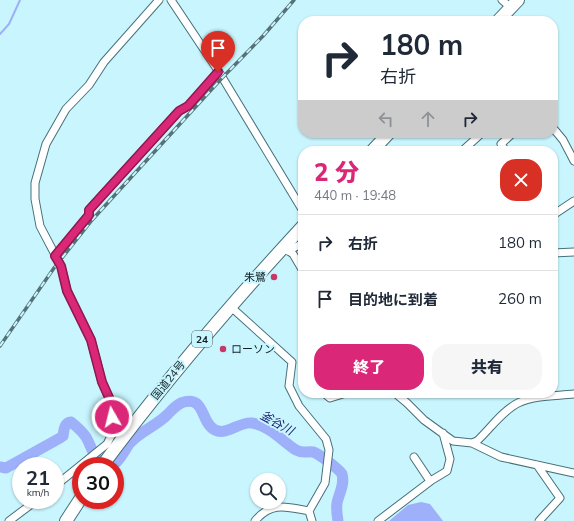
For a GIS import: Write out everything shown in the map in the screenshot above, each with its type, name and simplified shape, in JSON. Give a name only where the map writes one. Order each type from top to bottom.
[{"type":"highway","points":[[501,16],[510,3]]},
{"type":"highway","points":[[377,146],[384,138]]},
{"type":"highway","name":"国道24号","points":[[109,457],[193,349],[231,306],[286,249],[298,233]]},
{"type":"highway","points":[[66,521],[74,509]]},
{"type":"street","points":[[64,479],[107,444],[114,430],[111,402],[102,382],[91,340],[67,291],[61,266],[40,226],[35,183],[46,144],[66,109],[89,85],[109,56],[159,0]]},
{"type":"street","points":[[171,0],[218,72],[298,203]]},
{"type":"street","points":[[55,256],[89,215],[89,210],[179,111],[188,106],[218,72]]},
{"type":"street","points":[[558,134],[563,140],[574,161]]},
{"type":"street","points":[[468,146],[476,138]]},
{"type":"street","points":[[502,146],[501,144],[508,138]]},
{"type":"street","points":[[558,212],[574,201]]},
{"type":"street","points":[[286,249],[298,245]]},
{"type":"street","points":[[286,249],[293,254],[298,262]]},
{"type":"street","points":[[558,253],[574,252]]},
{"type":"street","points":[[231,306],[292,362],[289,386],[299,406],[326,439],[329,450],[325,483],[309,511],[312,521]]},
{"type":"street","points":[[558,396],[574,394]]},
{"type":"street","points":[[402,398],[424,420],[453,441],[472,443],[501,457],[574,473]]},
{"type":"street","points":[[472,443],[477,441],[517,403],[538,398]]},
{"type":"street","points":[[378,521],[430,481],[447,471],[450,459],[443,433]]},
{"type":"street","points":[[414,457],[430,481]]},
{"type":"street","points":[[537,465],[560,498],[539,521]]},
{"type":"street","points":[[255,521],[259,516],[272,507],[285,507],[309,511]]},
{"type":"street","points":[[9,521],[25,509]]},
{"type":"water","points":[[421,502],[430,504],[443,521],[389,521],[408,505]]},
{"type":"waterway","points":[[0,34],[9,24],[20,0]]},
{"type":"waterway","name":"釜谷川","points":[[0,467],[6,468],[60,438],[63,436],[66,425],[71,422],[84,435],[97,459],[104,465],[112,465],[118,461],[133,440],[163,419],[177,405],[189,401],[195,402],[199,406],[207,422],[215,430],[224,431],[243,424],[252,423],[270,430],[296,450],[301,452],[313,452],[324,458],[342,474],[343,478],[337,505],[338,521]]},
{"type":"railway","points":[[0,346],[54,268],[92,220],[222,78],[263,36],[294,0]]},
{"type":"place","name":"朱鷺","points":[[274,277]]},
{"type":"place","name":"ローソン","points":[[223,349]]},
{"type":"route","points":[[112,417],[111,402],[102,382],[91,340],[67,291],[61,266],[55,256],[89,215],[89,210],[179,111],[188,106],[218,72]]}]
